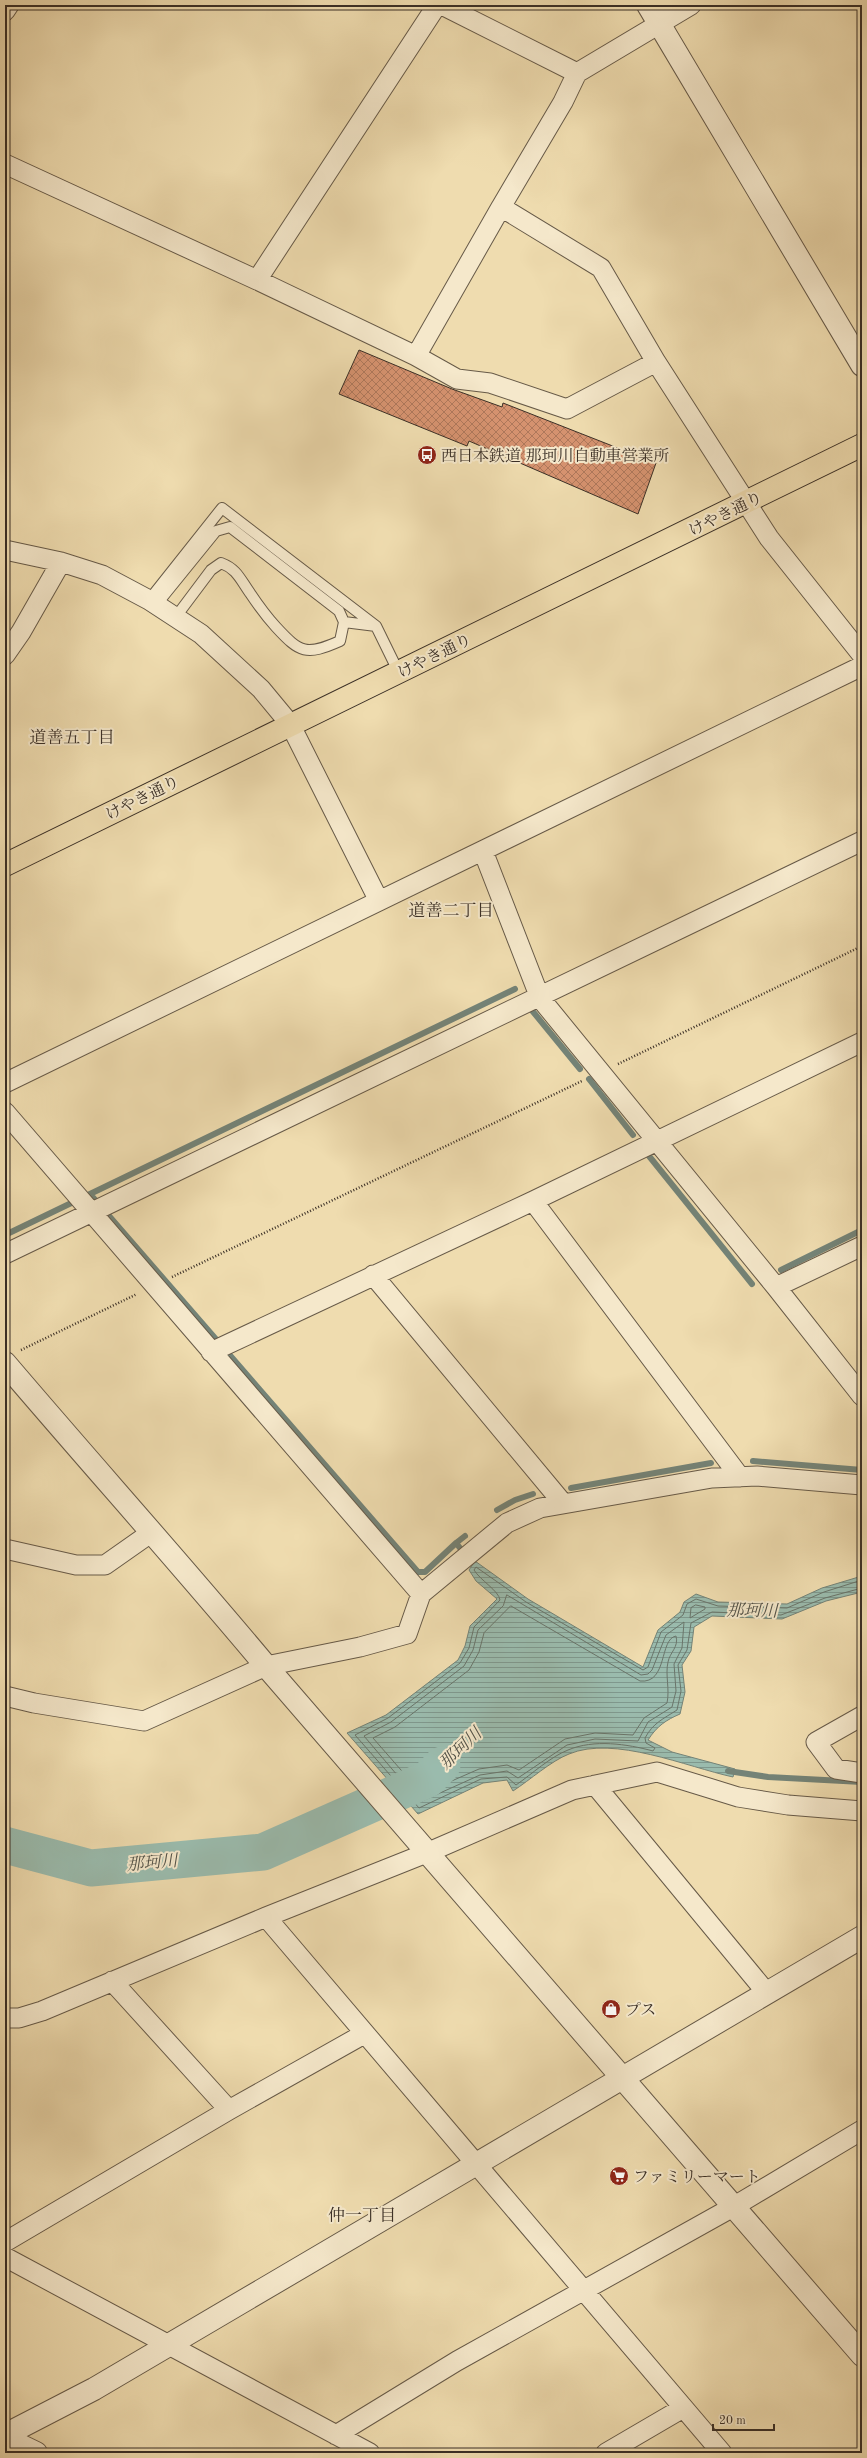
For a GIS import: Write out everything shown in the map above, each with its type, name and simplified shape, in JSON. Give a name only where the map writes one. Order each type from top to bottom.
[{"type":"highway","name":"けやき通り","points":[[5,865],[862,445]]},
{"type":"street","points":[[5,11],[9,5]]},
{"type":"street","points":[[257,280],[437,5]]},
{"type":"street","points":[[442,5],[577,74]]},
{"type":"street","points":[[648,5],[862,365]]},
{"type":"street","points":[[416,356],[563,102],[577,74],[691,5]]},
{"type":"street","points":[[5,164],[257,280],[416,356],[458,378],[490,384],[566,409],[656,362]]},
{"type":"street","points":[[501,207],[602,268],[656,362],[748,502],[769,538],[862,655]]},
{"type":"street","points":[[5,550],[61,562],[102,575],[152,602],[201,634],[261,689],[290,724],[379,901]]},
{"type":"street","points":[[5,654],[21,632],[61,562]]},
{"type":"street","points":[[5,1083],[862,666]]},
{"type":"street","points":[[5,1254],[540,998],[862,841]]},
{"type":"street","points":[[483,851],[540,998],[776,1287],[862,1396]]},
{"type":"street","points":[[212,1352],[533,1201],[862,1042]]},
{"type":"street","points":[[5,1112],[421,1594]]},
{"type":"street","points":[[533,1201],[740,1477]]},
{"type":"street","points":[[776,1287],[862,1246]]},
{"type":"street","points":[[373,1275],[562,1502]]},
{"type":"street","points":[[12,1356],[66,1435],[152,1532],[862,2355]]},
{"type":"street","points":[[5,1696],[34,1703],[144,1721],[270,1670],[407,1634],[421,1594],[507,1523],[540,1508],[562,1502],[712,1478],[757,1476],[862,1485]]},
{"type":"street","points":[[5,1549],[76,1565],[105,1565],[152,1532]]},
{"type":"street","points":[[862,1716],[816,1742],[836,1769],[862,1772]]},
{"type":"street","points":[[5,2018],[18,2018],[42,2012],[266,1917],[424,1847],[565,1793],[595,1785],[657,1772],[738,1797],[788,1805],[862,1811]]},
{"type":"street","points":[[595,1785],[766,1992]]},
{"type":"street","points":[[266,1917],[364,2034],[477,2163],[682,2408],[722,2453]]},
{"type":"street","points":[[5,2436],[94,2389],[766,1992],[862,1937]]},
{"type":"street","points":[[112,1982],[229,2110]]},
{"type":"street","points":[[5,2242],[229,2110],[364,2034]]},
{"type":"street","points":[[336,2435],[457,2361],[585,2291],[733,2207],[862,2130]]},
{"type":"street","points":[[5,2257],[167,2346],[370,2453]]},
{"type":"street","points":[[606,2453],[682,2408]]},
{"type":"street","points":[[5,2436],[36,2453]]},
{"type":"lane","points":[[152,602],[222,508],[376,626],[399,672]]},
{"type":"lane","points":[[152,602],[216,531],[230,527],[339,611]]},
{"type":"lane","points":[[175,618],[211,570],[221,563],[233,568],[260,608],[294,646],[306,650],[322,649],[340,641],[344,622],[325,587]]},
{"type":"lane","points":[[344,622],[376,626]]},
{"type":"path","points":[[12,1356],[154,1286],[862,946]]},
{"type":"water","points":[[475,1561],[528,1599],[643,1667],[658,1630],[680,1612],[684,1602],[696,1594],[718,1602],[787,1604],[822,1588],[862,1576],[862,1592],[826,1601],[782,1619],[712,1616],[694,1627],[691,1651],[682,1665],[685,1692],[680,1714],[662,1724],[648,1740],[672,1752],[735,1769],[733,1777],[673,1760],[629,1750],[607,1748],[587,1749],[562,1757],[513,1791],[507,1780],[483,1783],[418,1814],[347,1733],[386,1715],[458,1660],[465,1646],[470,1626],[497,1599],[476,1581],[469,1570]]},
{"type":"building","points":[[359,350],[452,389],[502,407],[503,403],[656,463],[638,514],[469,441],[467,446],[339,394]]},
{"type":"waterway","points":[[5,1235],[515,989]]},
{"type":"waterway","points":[[530,1008],[580,1069]]},
{"type":"waterway","points":[[589,1079],[633,1135]]},
{"type":"waterway","points":[[649,1156],[752,1284]]},
{"type":"waterway","points":[[90,1194],[418,1572],[425,1572],[456,1543],[460,1548]]},
{"type":"waterway","points":[[781,1270],[862,1230]]},
{"type":"waterway","points":[[753,1461],[862,1470]]},
{"type":"waterway","points":[[571,1488],[711,1463]]},
{"type":"waterway","points":[[497,1510],[515,1500],[533,1494]]},
{"type":"waterway","points":[[456,1543],[465,1536]]},
{"type":"waterway","name":"那珂川","points":[[5,1845],[91,1868],[263,1852],[428,1779],[442,1765]]},
{"type":"waterway","points":[[728,1771],[768,1777],[862,1782]]},
{"type":"place","name":"西日本鉄道 那珂川自動車営業所","points":[[427,455]]},
{"type":"place","name":"プス","points":[[611,2009]]},
{"type":"place","name":"ファミリーマート","points":[[619,2176]]},
{"type":"district","name":"道善五丁目","points":[[72,737]]},
{"type":"district","name":"道善二丁目","points":[[451,910]]},
{"type":"district","name":"仲一丁目","points":[[362,2215]]}]
